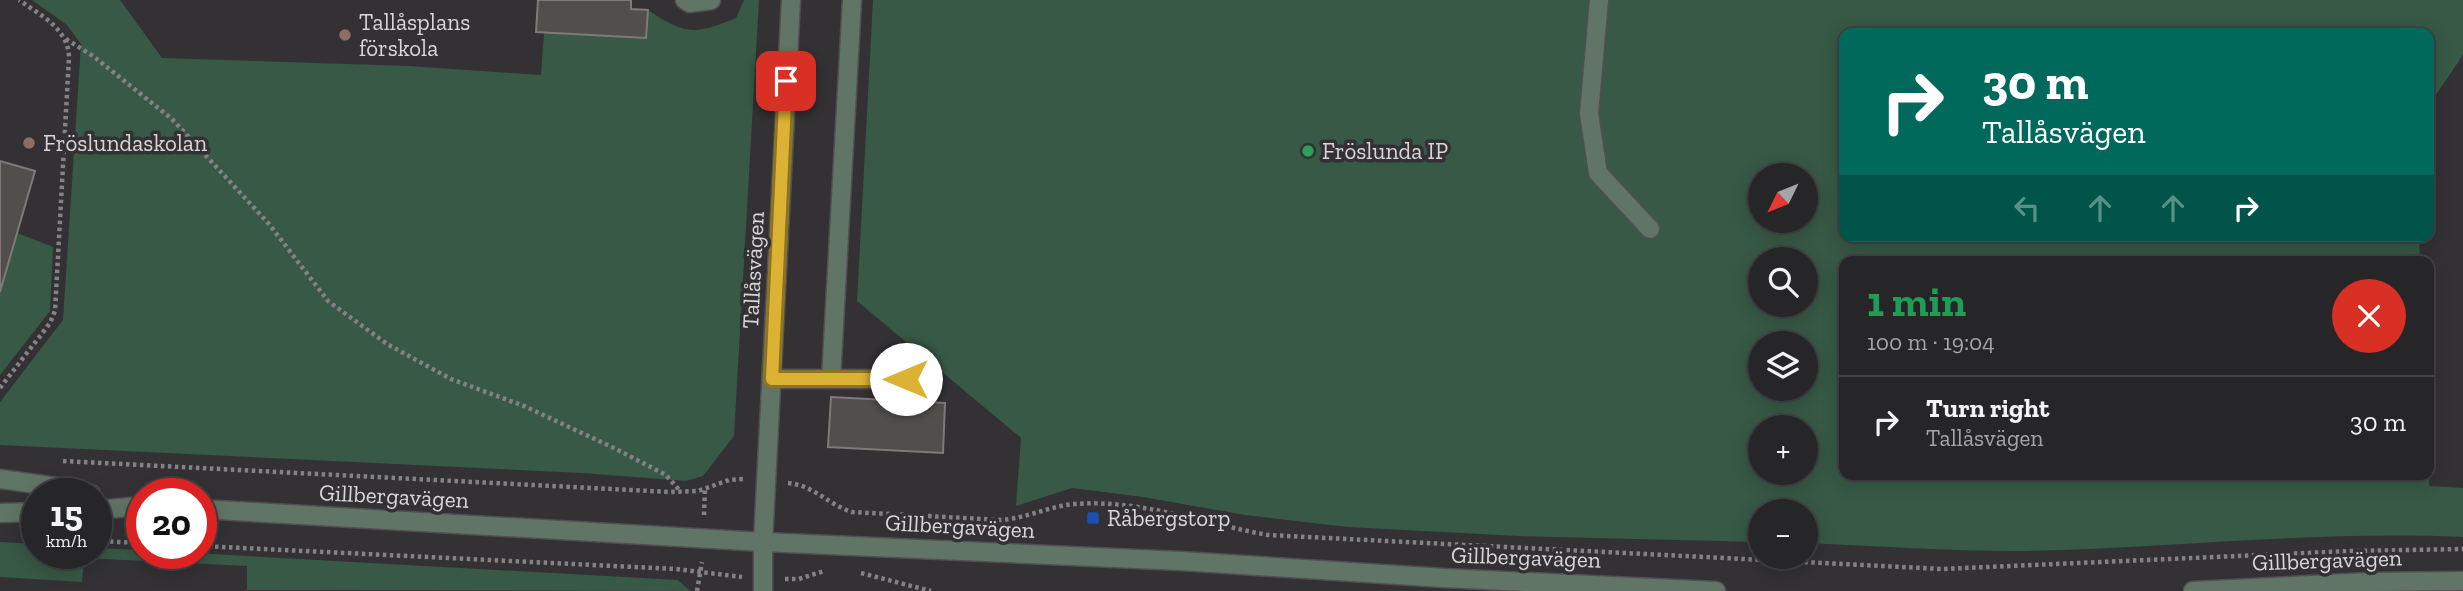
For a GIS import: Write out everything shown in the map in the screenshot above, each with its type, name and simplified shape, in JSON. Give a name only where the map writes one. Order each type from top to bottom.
[{"type":"street","points":[[685,0],[690,3],[711,0]]},
{"type":"street","name":"Tallåsvägen","points":[[763,585],[790,0]]},
{"type":"street","points":[[831,379],[852,0]]},
{"type":"street","points":[[1599,0],[1588,114],[1598,173],[1650,229]]},
{"type":"street","points":[[772,379],[906,379]]},
{"type":"street","points":[[0,480],[21,483]]},
{"type":"street","name":"Gillbergavägen","points":[[217,510],[764,542],[1181,561],[1444,578],[1716,591]]},
{"type":"street","points":[[0,513],[21,512]]},
{"type":"street","name":"Gillbergavägen","points":[[2193,591],[2369,582],[2463,581]]},
{"type":"path","points":[[19,0],[172,119],[269,224],[328,301],[387,344],[440,373],[524,406],[614,448],[666,475],[680,491]]},
{"type":"path","points":[[0,388],[50,323],[55,311],[69,57],[66,38]]},
{"type":"path","points":[[56,461],[680,491],[698,491],[729,480],[766,481],[800,484],[838,508],[852,512],[1001,520],[1020,518],[1073,504],[1093,503],[1189,517],[1268,535],[1929,568],[2463,549]]},
{"type":"path","points":[[217,547],[676,569],[763,585],[830,570]]},
{"type":"path","points":[[856,572],[930,591]]},
{"type":"path","points":[[697,591],[701,573]]},
{"type":"green space","points":[[32,0],[120,0],[162,58],[409,66],[541,75],[544,33],[646,38],[648,10],[681,28],[700,30],[736,18],[744,0],[759,0],[734,436],[703,476],[686,481],[582,473],[0,445],[0,402],[63,320],[81,44],[67,25]]},
{"type":"green space","name":"Fröslunda IP","points":[[873,0],[2463,0],[2463,55],[2434,98],[2434,28],[1839,28],[1839,242],[2419,242],[2420,256],[1839,256],[1839,480],[2429,480],[2429,486],[2463,488],[2463,537],[2351,536],[2018,551],[1818,544],[1818,499],[1748,499],[1748,542],[1518,536],[1348,527],[1245,515],[1072,488],[1016,506],[1021,438],[857,301]]},
{"type":"green space","points":[[17,233],[53,247],[50,311],[0,375],[0,292]]},
{"type":"green space","points":[[0,542],[21,543],[21,569],[83,569],[82,582],[0,577]]},
{"type":"green space","points":[[112,549],[126,549],[126,560],[112,559]]},
{"type":"green space","points":[[217,554],[678,580],[690,591],[247,590],[247,566],[217,565]]},
{"type":"building","points":[[538,0],[631,0],[631,9],[648,10],[646,38],[536,32]]},
{"type":"building","points":[[0,161],[35,171],[0,292]]},
{"type":"building","points":[[831,397],[945,403],[943,453],[828,447]]},
{"type":"place","name":"Tallåsplans förskola","points":[[345,35]]},
{"type":"place","name":"Fröslundaskolan","points":[[29,143]]},
{"type":"place","name":"Fröslunda IP","points":[[1308,151]]},
{"type":"place","name":"Råbergstorp","points":[[1093,518]]},
{"type":"route","points":[[786,81],[772,379],[906,379]]}]
